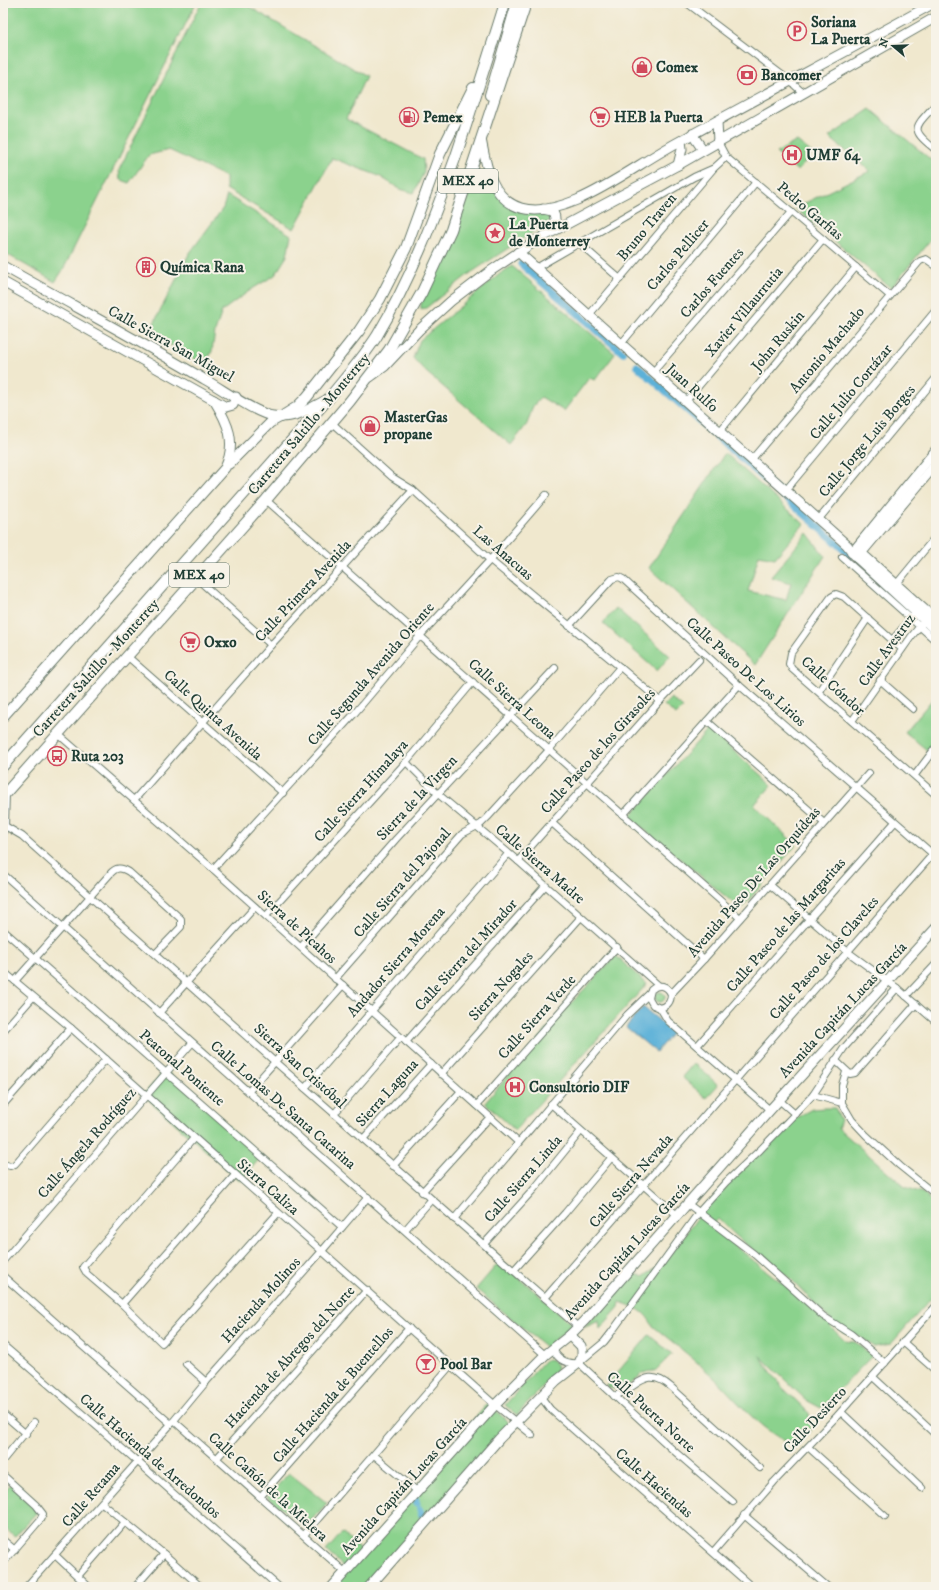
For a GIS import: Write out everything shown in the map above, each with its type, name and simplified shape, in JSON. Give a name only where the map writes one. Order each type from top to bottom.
[{"type":"main road","points":[[497,29],[498,3]]},
{"type":"main road","name":"Carretera Saltillo - Monterrey","points":[[3,766],[329,398],[376,336],[409,275],[433,220],[466,128],[505,3]]},
{"type":"main road","points":[[486,125],[488,102],[517,3]]},
{"type":"main road","name":"Carretera Saltillo - Monterrey","points":[[4,794],[266,500],[332,423],[368,379],[389,350],[403,328],[451,230],[526,3]]},
{"type":"main road","points":[[376,336],[385,303],[440,154],[485,65]]},
{"type":"main road","points":[[281,417],[302,403],[359,331],[380,299],[406,248]]},
{"type":"street","points":[[687,3],[790,81],[802,92]]},
{"type":"street","points":[[543,209],[565,204],[595,191],[692,134],[934,3]]},
{"type":"street","points":[[368,379],[385,366],[435,315],[489,272],[518,252],[548,234],[678,165],[802,92],[936,17]]},
{"type":"street","points":[[936,104],[919,124],[917,131],[920,138],[936,150]]},
{"type":"street","points":[[717,121],[718,142]]},
{"type":"street","points":[[692,134],[703,150]]},
{"type":"street","points":[[481,139],[489,176],[496,189],[502,196],[515,206],[552,211],[555,215],[555,223],[548,234]]},
{"type":"street","points":[[678,165],[682,149],[681,141]]},
{"type":"street","name":"Pedro Garfias","points":[[718,142],[726,157],[890,296]]},
{"type":"street","name":"Bruno Traven","points":[[589,315],[714,168],[726,157]]},
{"type":"street","points":[[536,268],[694,177],[714,168]]},
{"type":"street","name":"Carlos Pellicer","points":[[621,344],[756,182]]},
{"type":"street","name":"Carlos Fuentes","points":[[653,372],[791,212]]},
{"type":"street","name":"Xavier Villaurrutia","points":[[686,402],[823,239]]},
{"type":"street","points":[[579,243],[620,279]]},
{"type":"street","name":"Juan Rulfo","points":[[518,252],[894,587],[916,612],[927,620],[936,630]]},
{"type":"street","name":"Antonio Machado","points":[[752,459],[923,259],[929,260],[936,266]]},
{"type":"street","name":"Calle Sierra San Miguel","points":[[3,266],[263,413],[281,417],[296,416],[329,398]]},
{"type":"street","name":"John Ruskin","points":[[720,431],[856,267]]},
{"type":"street","name":"Calle Sierra San Miguel","points":[[3,282],[226,407],[233,405],[236,397]]},
{"type":"street","name":"Calle Julio Cortázar","points":[[786,490],[936,310]]},
{"type":"street","name":"Calle Jorge Luis Borges","points":[[818,519],[936,378]]},
{"type":"street","points":[[214,400],[228,426],[230,436],[231,446],[229,458],[225,468]]},
{"type":"street","points":[[3,717],[225,468],[270,423],[281,417]]},
{"type":"street","name":"Las Anacuas","points":[[332,423],[392,476],[413,490],[490,560],[660,701]]},
{"type":"street","points":[[855,552],[936,450]]},
{"type":"street","points":[[855,552],[936,464]]},
{"type":"street","name":"Calle Primera Avenida","points":[[134,800],[271,644],[413,490]]},
{"type":"street","name":"Calle Segunda Avenida Oriente","points":[[213,869],[354,714],[420,636],[490,560],[546,495]]},
{"type":"street","name":"Calle Sierra Leona","points":[[266,500],[341,568],[473,682],[740,918]]},
{"type":"street","points":[[894,587],[936,536]]},
{"type":"street","points":[[842,557],[927,620],[936,641]]},
{"type":"street","points":[[196,578],[271,644]]},
{"type":"street","name":"Calle Paseo De Los Lirios","points":[[570,626],[612,579],[619,578],[627,581],[739,685],[856,786]]},
{"type":"street","name":"Calle Cóndor","points":[[902,648],[844,597],[838,594],[833,595],[791,653],[789,664],[792,669],[819,691],[936,795]]},
{"type":"street","name":"Calle Avestruz","points":[[852,721],[902,648],[927,620],[936,606]]},
{"type":"street","name":"Calle Avestruz","points":[[893,639],[916,612]]},
{"type":"street","points":[[819,691],[868,618]]},
{"type":"street","name":"Calle Quinta Avenida","points":[[127,656],[283,793]]},
{"type":"street","name":"Calle Paseo de los Girasoles","points":[[518,861],[586,783],[699,660]]},
{"type":"street","name":"Calle Sierra del Pajonal","points":[[335,979],[462,834],[488,817],[549,750],[620,667]]},
{"type":"street","name":"Sierra de la Virgen","points":[[301,947],[396,839],[555,668]]},
{"type":"street","points":[[880,680],[913,709]]},
{"type":"street","name":"Calle Sierra Himalaya","points":[[266,916],[406,762],[473,682]]},
{"type":"street","points":[[623,815],[739,685]]},
{"type":"street","points":[[707,720],[824,823]]},
{"type":"street","name":"Sierra de Picahos","points":[[58,734],[301,947],[371,1012],[518,1142]]},
{"type":"street","points":[[914,775],[936,746]]},
{"type":"street","name":"Calle Sierra Madre","points":[[406,762],[438,794],[518,861],[617,947],[658,985],[669,989],[671,994]]},
{"type":"street","name":"Avenida Paseo De Las Orquídeas","points":[[671,994],[704,959],[869,773]]},
{"type":"street","points":[[856,786],[934,856]]},
{"type":"street","points":[[4,794],[4,829]]},
{"type":"street","name":"Calle Paseo de las Margaritas","points":[[697,1046],[895,822]]},
{"type":"street","points":[[552,823],[704,959]]},
{"type":"street","name":"Sierra San Cristóbal","points":[[4,829],[22,836],[431,1200],[484,1244],[578,1327]]},
{"type":"street","name":"Andador Sierra Morena","points":[[305,1088],[508,854]]},
{"type":"street","name":"Calle Paseo de los Claveles","points":[[735,1080],[934,856]]},
{"type":"street","points":[[15,981],[113,870],[120,868],[129,872],[145,885],[182,922],[179,929],[155,954]]},
{"type":"street","name":"Calle Lomas De Santa Catarina","points":[[3,874],[546,1355]]},
{"type":"street","points":[[770,885],[848,952],[897,988],[936,1022]]},
{"type":"street","name":"Calle Sierra del Mirador","points":[[406,1042],[545,886]]},
{"type":"street","points":[[159,1013],[255,907]]},
{"type":"street","name":"Sierra Nogales","points":[[441,1074],[581,917]]},
{"type":"street","name":"Avenida Capitán Lucas García","points":[[332,1587],[495,1405],[553,1348],[578,1327],[770,1110],[936,928]]},
{"type":"street","name":"Peatonal Poniente","points":[[3,930],[36,957],[342,1227]]},
{"type":"street","name":"Calle Sierra Verde","points":[[477,1105],[617,947]]},
{"type":"street","points":[[906,996],[936,964]]},
{"type":"street","name":"Sierra Caliza","points":[[3,971],[71,1028],[235,1175],[452,1365],[495,1405],[532,1435]]},
{"type":"street","points":[[454,1219],[627,1015],[649,994],[654,987],[658,985]]},
{"type":"street","points":[[249,1091],[274,1061],[343,986]]},
{"type":"street","points":[[369,1587],[516,1421],[556,1381],[604,1342],[699,1212],[726,1182],[760,1150],[813,1095],[844,1048],[897,988]]},
{"type":"street","points":[[649,994],[650,1002],[660,1008],[668,1021],[770,1110]]},
{"type":"street","points":[[660,1008],[667,1005],[671,998],[671,994]]},
{"type":"street","points":[[3,1031],[33,997]]},
{"type":"street","points":[[836,1060],[846,1072],[850,1074],[855,1073],[916,1004]]},
{"type":"street","points":[[3,1105],[71,1028]]},
{"type":"street","points":[[334,1114],[400,1038]]},
{"type":"street","name":"Calle Ángela Rodríguez","points":[[3,1261],[192,1043]]},
{"type":"street","points":[[3,1164],[10,1166],[15,1164],[106,1059]]},
{"type":"street","name":"Sierra Laguna","points":[[363,1139],[431,1064]]},
{"type":"street","points":[[846,1072],[842,1085],[842,1103],[852,1120],[900,1166],[936,1195]]},
{"type":"street","name":"Calle Sierra Nevada","points":[[545,1298],[689,1135],[735,1080]]},
{"type":"street","points":[[393,1166],[460,1091]]},
{"type":"street","points":[[813,1095],[842,1103]]},
{"type":"street","points":[[779,1100],[795,1114]]},
{"type":"street","points":[[551,1104],[677,1215]]},
{"type":"street","points":[[422,1192],[490,1117]]},
{"type":"street","name":"Calle Sierra Linda","points":[[484,1244],[534,1189],[581,1131]]},
{"type":"street","points":[[194,1138],[84,1267],[87,1274],[122,1304],[162,1344],[278,1213]]},
{"type":"street","points":[[514,1270],[611,1158]]},
{"type":"street","points":[[122,1304],[235,1175]]},
{"type":"street","name":"Hacienda Molinos","points":[[173,1422],[206,1382],[368,1197]]},
{"type":"street","points":[[405,1230],[431,1200]]},
{"type":"street","points":[[688,1204],[754,1254],[823,1316],[851,1334],[885,1363]]},
{"type":"street","name":"Calle Cañón de la Mielera","points":[[3,1276],[217,1458],[345,1572]]},
{"type":"street","name":"Hacienda de Abregos del Norte","points":[[217,1458],[367,1290]]},
{"type":"street","name":"Calle Desierto","points":[[713,1552],[744,1515],[808,1448],[935,1309]]},
{"type":"street","name":"Calle Hacienda de Buentellos","points":[[260,1497],[409,1328]]},
{"type":"street","points":[[570,1335],[582,1350],[582,1356],[579,1363]]},
{"type":"street","points":[[904,1342],[936,1371]]},
{"type":"street","name":"Calle Hacienda de Arredondos","points":[[3,1345],[279,1587]]},
{"type":"street","name":"Calle Puerta Norte","points":[[553,1348],[556,1354],[563,1361],[579,1363],[732,1502]]},
{"type":"street","points":[[186,1364],[206,1382]]},
{"type":"street","points":[[304,1536],[452,1365]]},
{"type":"street","points":[[614,1396],[625,1392],[646,1377],[658,1378],[671,1387],[760,1468]]},
{"type":"street","points":[[872,1377],[936,1435]]},
{"type":"street","name":"Calle Haciendas","points":[[541,1397],[550,1409],[752,1587]]},
{"type":"street","points":[[841,1412],[922,1488]]},
{"type":"street","points":[[3,1414],[26,1434]]},
{"type":"street","points":[[3,1460],[26,1434],[34,1422]]},
{"type":"street","name":"Calle Retama","points":[[26,1587],[173,1422]]},
{"type":"street","points":[[808,1448],[885,1516]]},
{"type":"street","points":[[374,1455],[417,1492]]},
{"type":"street","points":[[3,1475],[36,1505],[43,1514],[40,1520],[3,1563]]},
{"type":"street","points":[[102,1503],[164,1554],[200,1587]]},
{"type":"street","points":[[744,1515],[828,1587]]},
{"type":"street","points":[[78,1576],[125,1522]]},
{"type":"street","points":[[3,1540],[15,1550]]},
{"type":"street","points":[[135,1587],[164,1554]]},
{"type":"street","points":[[55,1555],[89,1587]]},
{"type":"green space","points":[[7,3],[196,3],[63,270],[55,282],[3,252],[3,10]]},
{"type":"green space","points":[[201,3],[243,3],[366,76],[346,119],[423,159],[424,172],[414,193],[400,189],[379,176],[332,158],[294,229],[226,189],[226,177],[169,150],[149,155],[129,183],[120,179],[119,170]]},
{"type":"green space","points":[[870,109],[936,164],[936,233],[891,288],[795,208],[870,171],[829,137]]},
{"type":"green space","points":[[797,141],[812,153],[798,171],[776,153]]},
{"type":"green space","points":[[484,176],[502,200],[549,211],[551,220],[469,274],[426,308],[421,309],[421,303],[445,256],[474,179]]},
{"type":"green space","points":[[227,195],[291,235],[287,256],[275,275],[252,289],[222,311],[215,332],[212,351],[205,365],[154,335],[154,323],[189,254],[223,208]]},
{"type":"green space","points":[[512,266],[615,354],[595,380],[589,378],[564,411],[541,397],[533,406],[527,424],[511,445],[425,371],[413,358],[420,340],[501,273]]},
{"type":"green space","points":[[725,453],[804,524],[775,558],[759,555],[748,591],[786,600],[791,583],[771,577],[807,533],[825,556],[755,665],[649,568]]},
{"type":"green space","points":[[616,608],[670,656],[657,671],[603,623]]},
{"type":"green space","points":[[936,695],[936,738],[928,751],[905,732]]},
{"type":"green space","points":[[671,698],[683,708],[676,715],[664,705]]},
{"type":"green space","points":[[709,729],[772,785],[754,805],[796,845],[741,909],[629,817]]},
{"type":"green space","points":[[616,956],[647,984],[515,1130],[485,1103],[552,1023]]},
{"type":"green space","points":[[660,992],[665,997],[660,1002],[655,997]]},
{"type":"green space","points":[[694,1063],[718,1085],[706,1098],[682,1077]]},
{"type":"green space","points":[[165,1070],[262,1156],[240,1181],[143,1095]]},
{"type":"green space","points":[[835,1108],[841,1120],[838,1128],[905,1187],[923,1193],[936,1206],[936,1293],[891,1344],[874,1347],[856,1334],[843,1333],[791,1279],[742,1241],[718,1219],[710,1226],[806,1302],[845,1341],[855,1342],[872,1356],[821,1408],[806,1400],[759,1355],[782,1387],[809,1413],[811,1431],[797,1446],[772,1433],[761,1425],[710,1374],[653,1326],[646,1316],[636,1308],[620,1302],[619,1307],[600,1329],[599,1321],[583,1328],[634,1273],[643,1277],[665,1262],[706,1206],[792,1120],[812,1109]]},
{"type":"green space","points":[[500,1261],[573,1325],[546,1347],[476,1289]]},
{"type":"green space","points":[[649,1335],[672,1354],[655,1371],[647,1372],[641,1375],[627,1387],[615,1389],[606,1386]]},
{"type":"green space","points":[[548,1359],[553,1361],[557,1367],[555,1373],[517,1415],[505,1405],[545,1360]]},
{"type":"green space","points":[[488,1403],[509,1423],[369,1587],[332,1587]]},
{"type":"green space","points":[[289,1473],[327,1503],[305,1527],[267,1497]]},
{"type":"green space","points":[[11,1484],[38,1511],[15,1536],[3,1527],[3,1494]]},
{"type":"green space","points":[[342,1533],[361,1550],[345,1568],[326,1551]]},
{"type":"water","points":[[643,1007],[673,1032],[656,1052],[626,1027]]},
{"type":"waterway","points":[[521,264],[623,353]]},
{"type":"waterway","points":[[637,366],[847,552],[849,558]]},
{"type":"waterway","points":[[415,1497],[417,1504]]},
{"type":"waterway","points":[[420,1510],[422,1515]]},
{"type":"place","name":"Soriana La Puerta","points":[[797,31]]},
{"type":"place","name":"Comex","points":[[642,67]]},
{"type":"place","name":"Bancomer","points":[[747,75]]},
{"type":"place","name":"Pemex","points":[[409,117]]},
{"type":"place","name":"HEB la Puerta","points":[[600,117]]},
{"type":"place","name":"UMF 64","points":[[792,155]]},
{"type":"place","name":"La Puerta de Monterrey","points":[[495,233]]},
{"type":"place","name":"Química Rana","points":[[146,267]]},
{"type":"place","name":"MasterGas propane","points":[[370,426]]},
{"type":"place","name":"Oxxo","points":[[190,642]]},
{"type":"place","name":"Ruta 203","points":[[57,756]]},
{"type":"place","name":"Consultorio DIF","points":[[515,1087]]},
{"type":"place","name":"Pool Bar","points":[[426,1364]]}]
